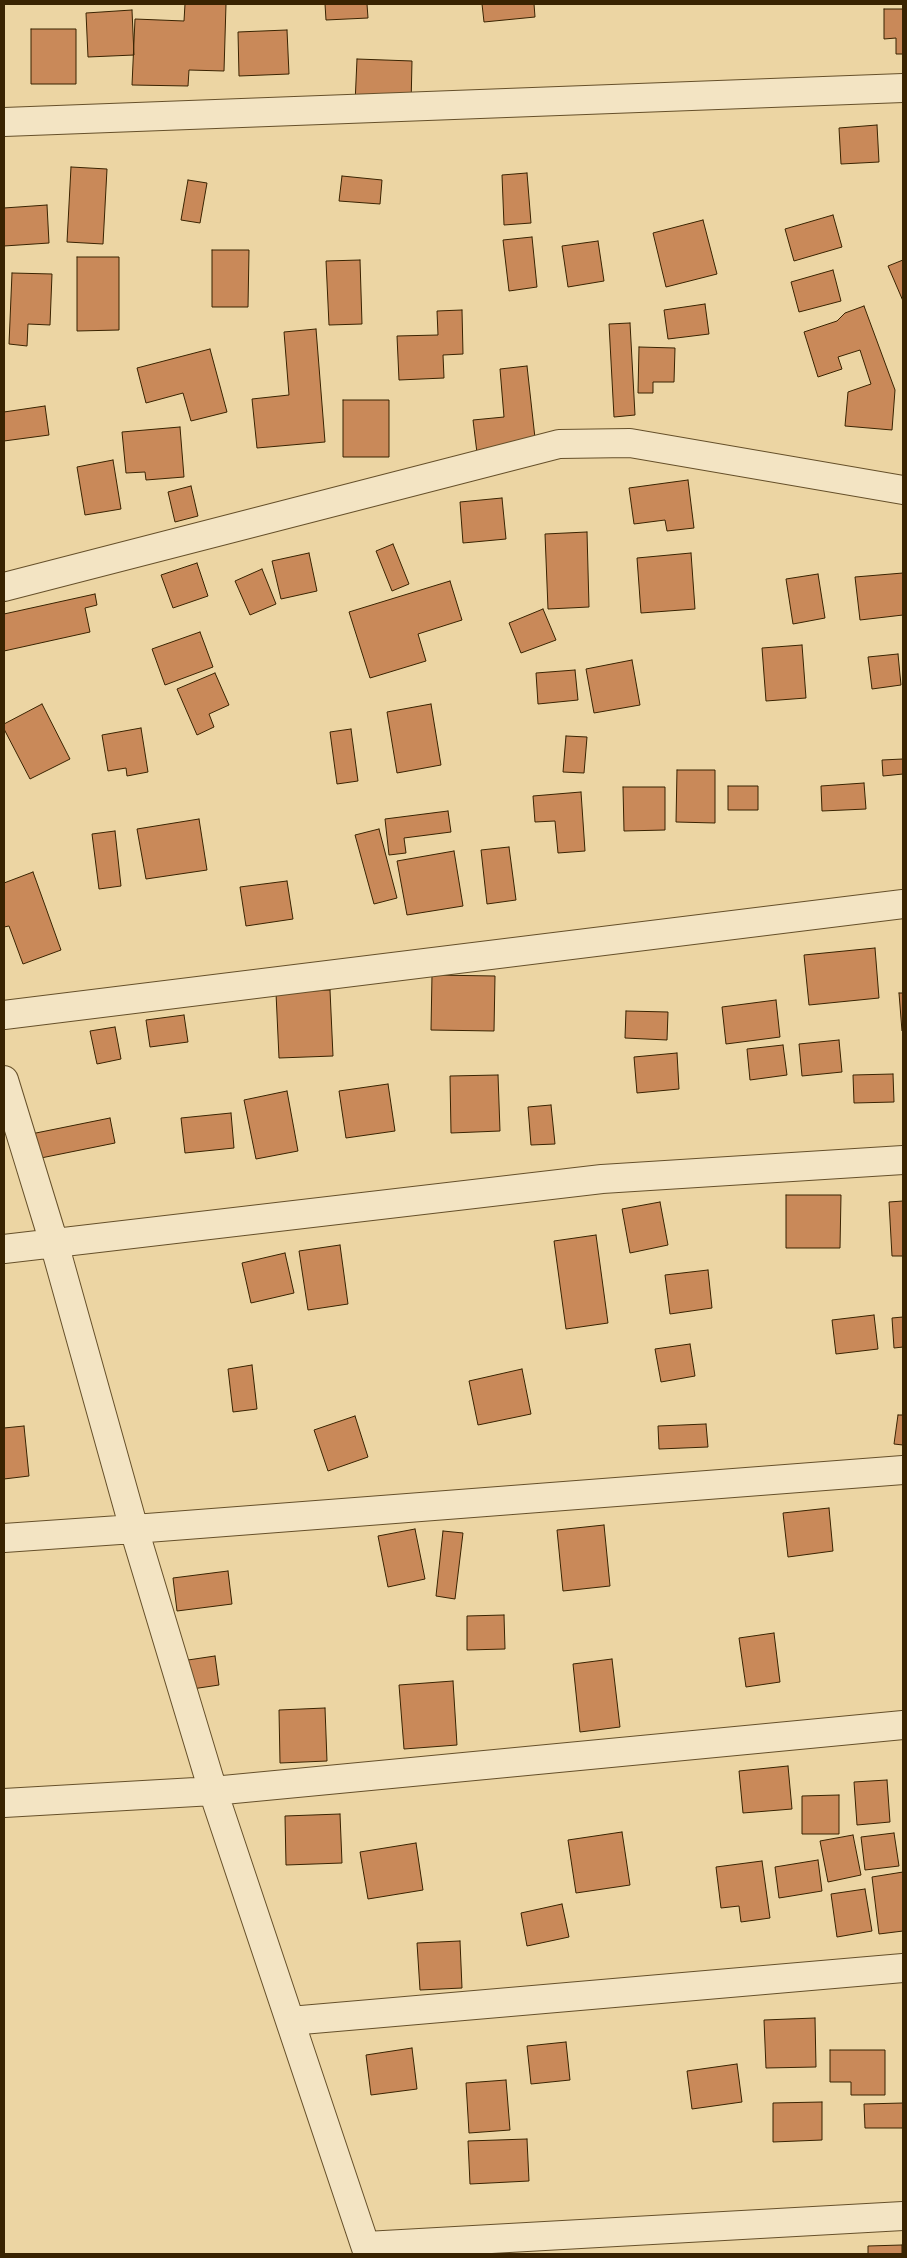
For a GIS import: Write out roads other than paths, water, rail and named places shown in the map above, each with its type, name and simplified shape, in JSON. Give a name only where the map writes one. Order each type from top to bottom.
[{"type":"street","points":[[4,122],[903,88]]},
{"type":"street","points":[[4,587],[559,444],[630,443],[903,490]]},
{"type":"street","points":[[4,1014],[903,904]]},
{"type":"street","points":[[4,1080],[54,1243],[134,1529],[213,1791],[367,2250],[903,2216]]},
{"type":"street","points":[[4,1249],[602,1179],[903,1160]]},
{"type":"street","points":[[4,1538],[903,1470]]},
{"type":"street","points":[[4,1803],[213,1791],[903,1725]]},
{"type":"street","points":[[290,2022],[903,1968]]}]
